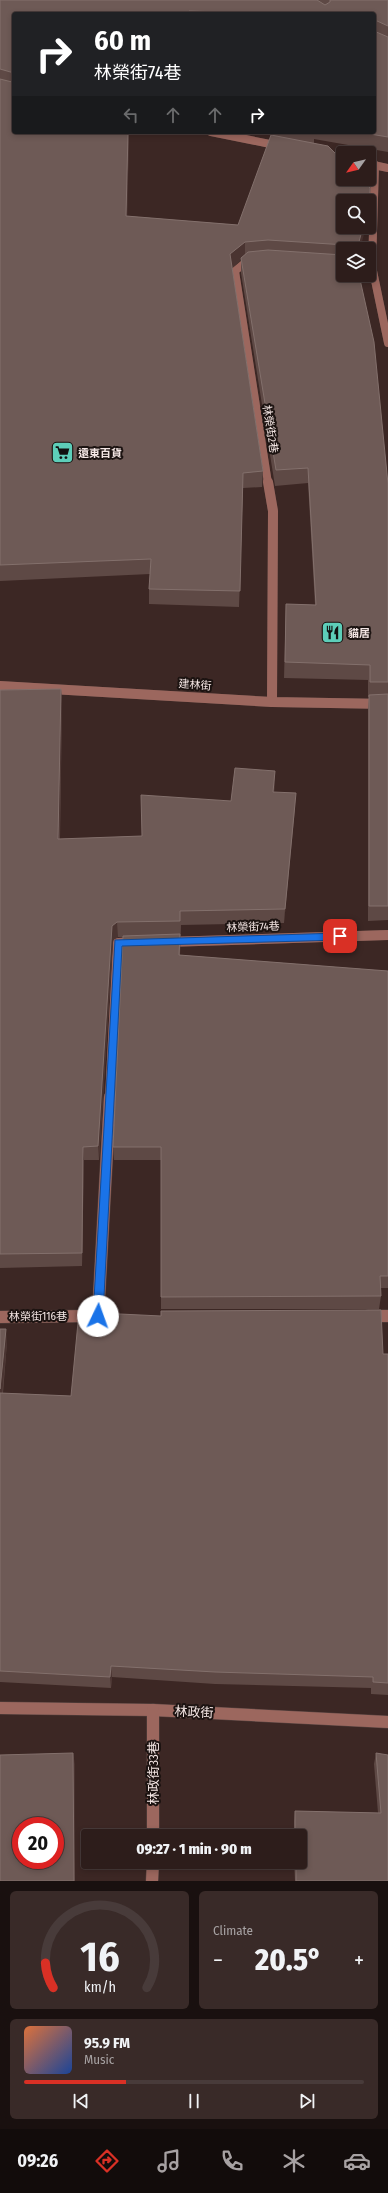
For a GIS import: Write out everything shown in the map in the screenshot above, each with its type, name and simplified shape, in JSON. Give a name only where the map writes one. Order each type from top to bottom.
[{"type":"street","points":[[222,134],[289,148]]},
{"type":"street","points":[[376,166],[388,168]]},
{"type":"street","points":[[370,242],[372,186]]},
{"type":"street","name":"林榮街2巷","points":[[260,261],[246,262],[235,271],[259,432],[273,511],[272,702]]},
{"type":"street","points":[[374,282],[388,342]]},
{"type":"street","name":"建林街","points":[[0,686],[272,702],[388,704]]},
{"type":"street","name":"林榮街74巷","points":[[102,1316],[118,943],[388,935]]},
{"type":"street","name":"林榮街116巷","points":[[0,1317],[102,1316]]},
{"type":"street","points":[[357,1316],[388,1316]]},
{"type":"street","name":"林政街","points":[[0,1708],[154,1710],[388,1722]]},
{"type":"street","name":"林政街33巷","points":[[153,1829],[154,1710]]},
{"type":"street","points":[[152,1869],[152,1881]]},
{"type":"building","points":[[0,0],[317,0],[325,5],[330,2],[330,0],[388,0],[388,26],[376,20],[376,12],[12,12],[12,72],[0,69]]},
{"type":"building","points":[[376,32],[388,37],[388,137],[370,134],[376,134]]},
{"type":"building","points":[[0,79],[12,82],[12,134],[128,134],[126,216],[238,225],[271,135],[328,146],[336,154],[336,186],[368,186],[370,188],[370,194],[336,194],[336,234],[361,234],[359,242],[336,242],[336,244],[268,240],[245,242],[230,254],[263,471],[243,473],[240,591],[149,589],[151,559],[0,565]]},
{"type":"building","points":[[268,250],[336,255],[336,282],[361,282],[374,342],[388,484],[388,682],[370,682],[370,665],[285,662],[286,604],[316,605],[308,468],[276,470],[241,258],[248,252]]},
{"type":"building","points":[[61,689],[58,839],[142,836],[141,795],[231,801],[235,768],[275,771],[273,792],[296,793],[285,909],[180,911],[180,921],[117,922],[112,926],[98,1146],[83,1147],[82,1253],[0,1254],[0,690]]},
{"type":"building","points":[[388,694],[388,906],[369,906],[369,695]]},
{"type":"building","points":[[180,934],[179,955],[388,971],[388,1276],[380,1276],[381,1296],[161,1297],[161,1147],[113,1147],[123,936]]},
{"type":"building","points":[[381,1310],[383,1354],[388,1354],[388,1683],[373,1682],[373,1677],[215,1672],[111,1666],[110,1677],[0,1671],[0,1393],[71,1396],[79,1312],[161,1316],[161,1311]]},
{"type":"building","points":[[0,1329],[6,1329],[0,1389]]},
{"type":"building","points":[[73,1753],[74,1881],[0,1881],[0,1755]]},
{"type":"building","points":[[376,1753],[388,1755],[388,1881],[296,1881],[296,1869],[307,1869],[307,1829],[295,1829],[295,1811],[381,1813]]},
{"type":"place","name":"遠東百貨","points":[[63,453]]},
{"type":"place","name":"貓居","points":[[333,633]]},
{"type":"route","points":[[98,1316],[118,943],[340,936]]}]
